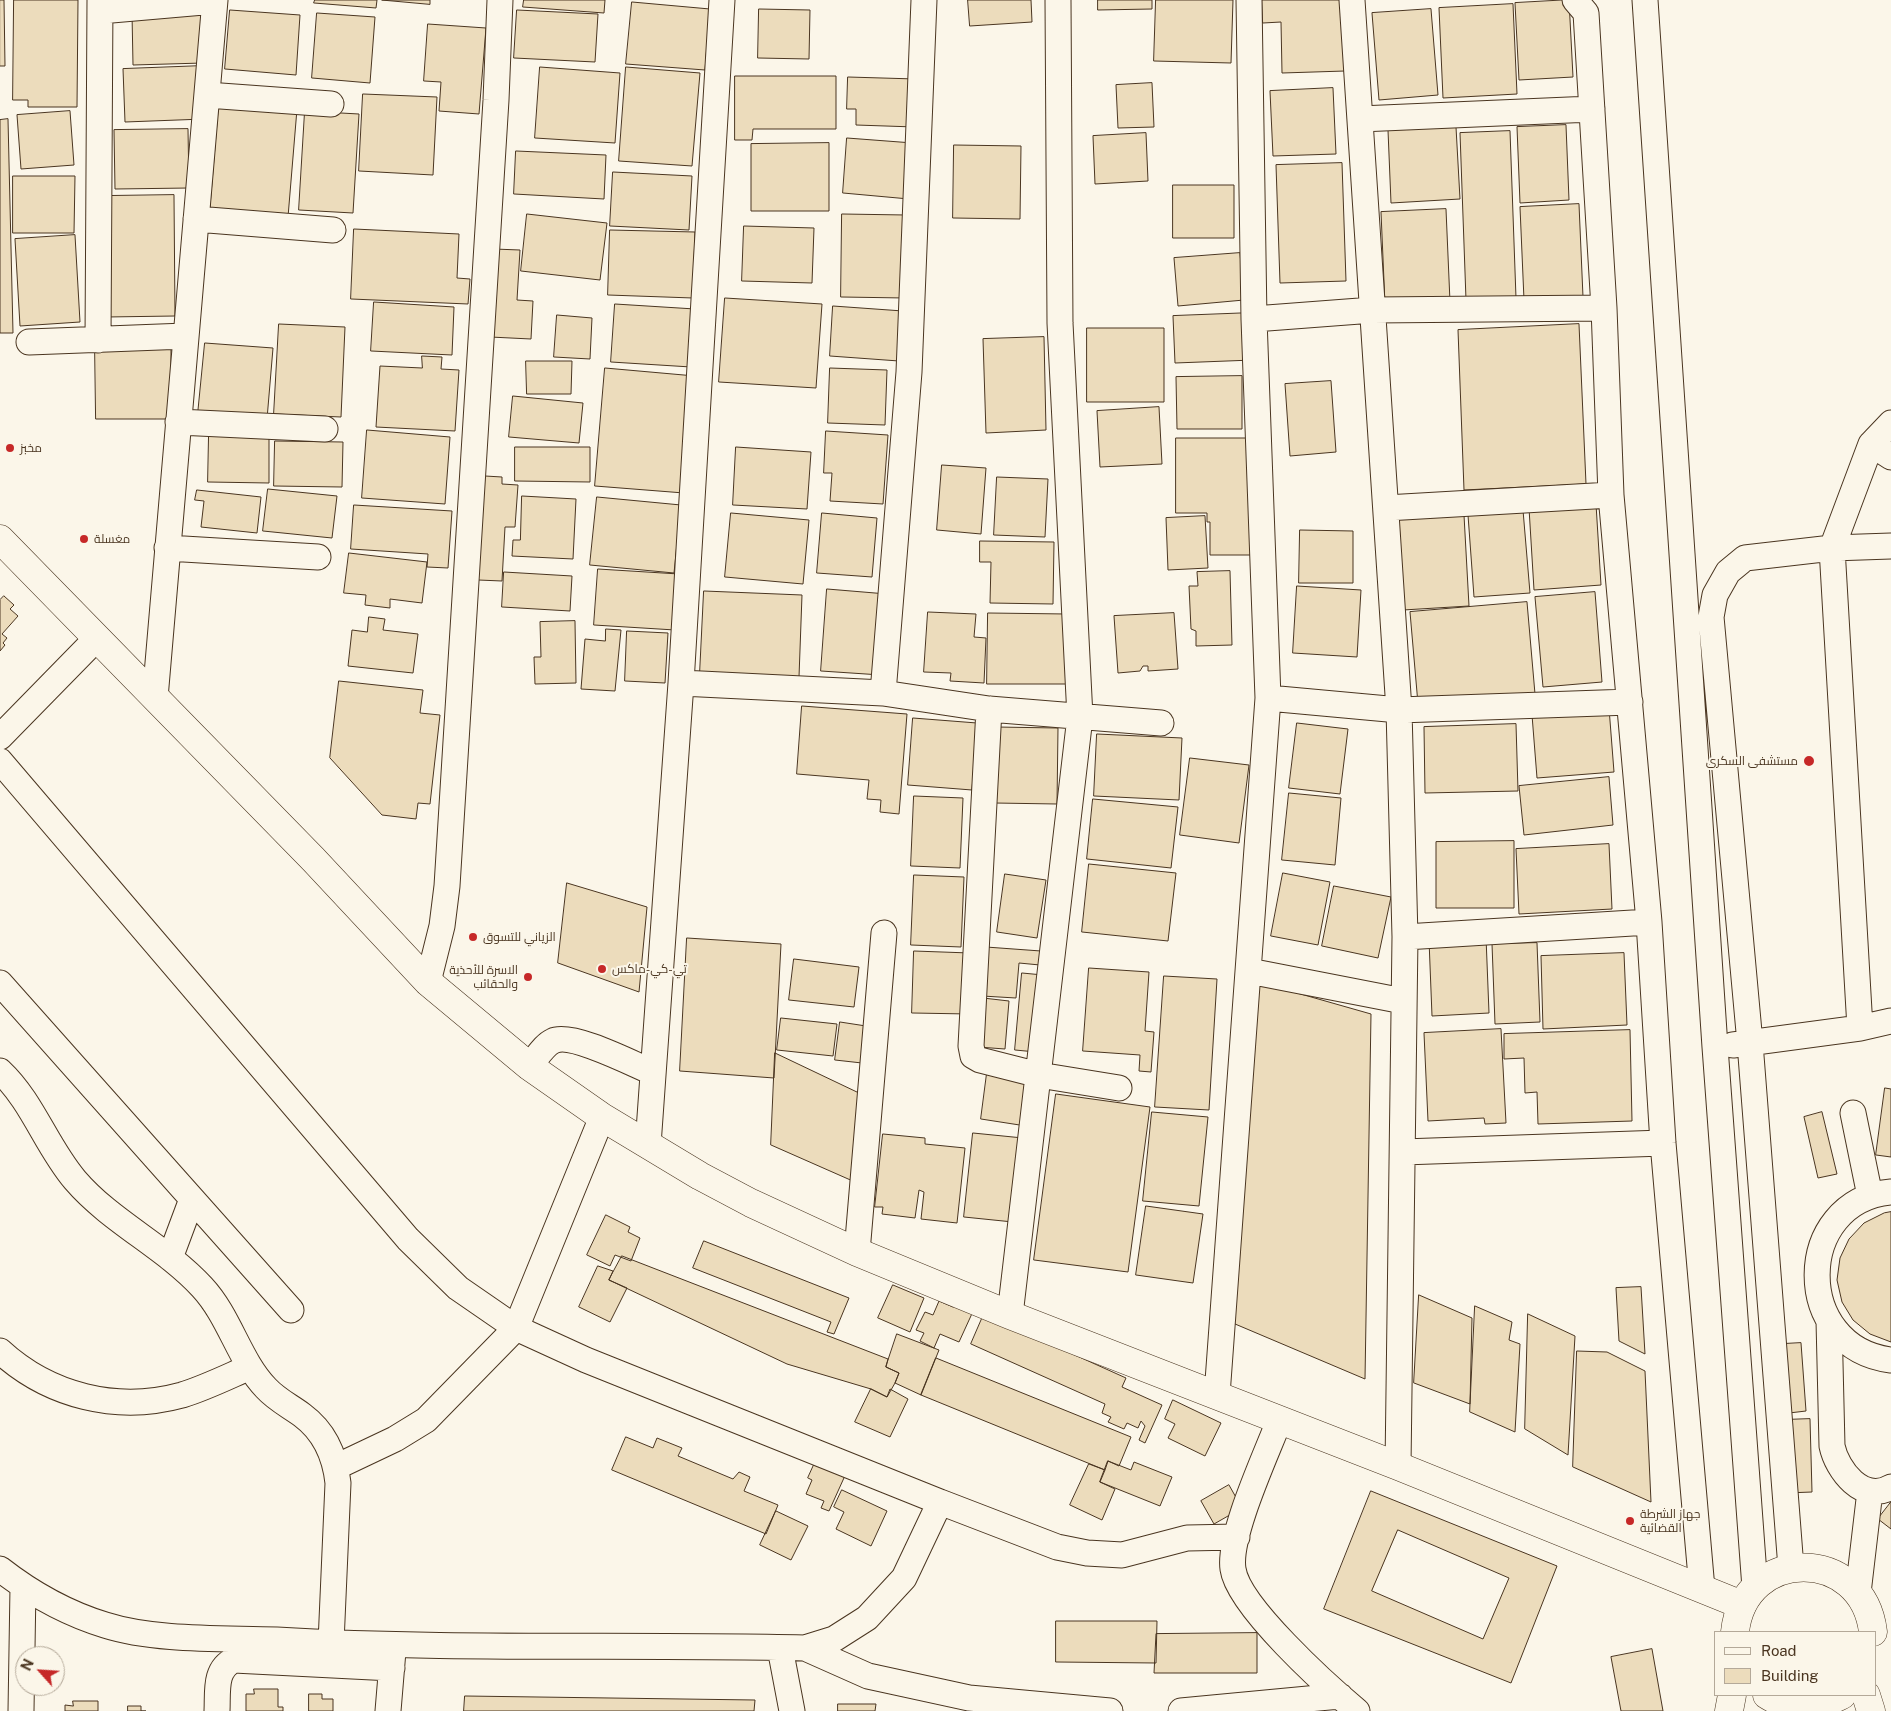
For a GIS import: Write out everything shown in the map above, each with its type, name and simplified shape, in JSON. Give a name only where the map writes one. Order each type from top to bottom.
[{"type":"main road","points":[[0,539],[313,859],[428,982],[529,1066],[602,1117],[648,1145],[752,1203],[857,1252],[1010,1315],[1217,1395],[1279,1422],[1398,1466],[1702,1589],[1748,1596]]},
{"type":"main road","points":[[1735,1631],[1748,1596],[1772,1575],[1791,1568],[1806,1567],[1828,1571],[1847,1582],[1858,1592],[1866,1604],[1879,1634]]},
{"type":"main road","points":[[1729,1711],[1732,1696]]},
{"type":"main road","points":[[1783,1703],[1817,1705],[1840,1696]]},
{"type":"main road","points":[[1866,1696],[1871,1711]]},
{"type":"street","points":[[428,982],[442,926],[447,886],[496,100],[500,0]]},
{"type":"street","points":[[648,1145],[681,683],[722,0]]},
{"type":"street","points":[[883,693],[908,372],[924,0]]},
{"type":"street","points":[[1010,1315],[1080,717],[1060,323],[1058,0]]},
{"type":"street","points":[[1217,1395],[1268,698],[1254,319],[1249,0]]},
{"type":"street","points":[[1352,0],[1399,710],[1405,937],[1398,1466]]},
{"type":"street","points":[[1575,0],[1586,13],[1604,308],[1611,495],[1649,922],[1663,1143],[1702,1589]]},
{"type":"street","points":[[1645,0],[1715,1047],[1748,1596]]},
{"type":"street","points":[[98,340],[100,5],[215,1],[155,698]]},
{"type":"street","points":[[207,95],[331,104]]},
{"type":"street","points":[[1360,119],[1592,109]]},
{"type":"street","points":[[196,219],[333,230]]},
{"type":"street","points":[[1254,319],[1373,310],[1604,308]]},
{"type":"street","points":[[29,342],[186,336]]},
{"type":"street","points":[[178,422],[325,430]]},
{"type":"street","points":[[1860,1028],[1832,548],[1881,451],[1891,423]]},
{"type":"street","points":[[1386,508],[1611,495]]},
{"type":"street","points":[[1791,1568],[1750,1043],[1711,617],[1715,595],[1728,572],[1745,558],[1832,548],[1891,546]]},
{"type":"street","points":[[167,548],[318,557]]},
{"type":"street","points":[[0,737],[96,639]]},
{"type":"street","points":[[681,683],[883,693],[989,709],[1161,723]]},
{"type":"street","points":[[1268,698],[1399,710],[1630,702]]},
{"type":"street","points":[[989,709],[970,1046],[973,1056],[980,1060],[1039,1075],[1119,1088]]},
{"type":"street","points":[[0,761],[408,1239],[458,1288],[516,1328],[586,1360],[1057,1547],[1087,1553],[1122,1554],[1187,1538],[1237,1537]]},
{"type":"street","points":[[1405,937],[1649,922]]},
{"type":"street","points":[[857,1252],[884,933]]},
{"type":"street","points":[[1249,971],[1403,1001]]},
{"type":"street","points":[[0,983],[291,1310]]},
{"type":"street","points":[[1715,1047],[1860,1028],[1891,1022]]},
{"type":"street","points":[[529,1066],[552,1041],[560,1038],[578,1042],[652,1072]]},
{"type":"street","points":[[0,1072],[27,1102],[54,1152],[77,1182],[104,1207],[170,1258],[202,1287],[220,1309],[250,1367],[275,1398],[314,1424],[331,1451],[338,1483],[331,1643]]},
{"type":"street","points":[[1853,1113],[1881,1194],[1856,1204],[1843,1214],[1832,1227],[1821,1250],[1816,1274],[1817,1290],[1829,1321],[1852,1346],[1866,1354],[1891,1360]]},
{"type":"street","points":[[336,1467],[395,1439],[426,1420],[516,1328],[602,1117]]},
{"type":"street","points":[[1403,1152],[1663,1143]]},
{"type":"street","points":[[170,1258],[192,1199]]},
{"type":"street","points":[[1829,1321],[1832,1446],[1834,1456],[1846,1474],[1861,1488],[1880,1489],[1858,1592]]},
{"type":"street","points":[[0,1351],[41,1381],[86,1398],[110,1402],[135,1402],[183,1394],[250,1367]]},
{"type":"street","points":[[1279,1422],[1247,1503],[1234,1548],[1233,1570],[1249,1603],[1348,1704]]},
{"type":"street","points":[[0,1569],[23,1587],[65,1611],[106,1626],[150,1634],[331,1643],[805,1648],[834,1639],[867,1618],[873,1612],[904,1578],[940,1502]]},
{"type":"street","points":[[21,1711],[23,1587]]},
{"type":"street","points":[[388,1711],[393,1643]]},
{"type":"street","points":[[780,1648],[792,1711]]},
{"type":"street","points":[[805,1648],[868,1676],[960,1696],[1110,1711]]},
{"type":"street","points":[[217,1711],[220,1672],[224,1666],[234,1660],[392,1668]]},
{"type":"street","points":[[1181,1711],[1348,1704]]},
{"type":"building","points":[[0,0],[4,0],[5,66],[0,66]]},
{"type":"building","points":[[14,0],[78,0],[77,107],[28,107],[28,100],[13,100]]},
{"type":"building","points":[[315,0],[377,0],[376,8],[314,3]]},
{"type":"building","points":[[382,0],[430,0],[430,4]]},
{"type":"building","points":[[524,0],[605,0],[604,13],[523,7]]},
{"type":"building","points":[[968,0],[1031,0],[1032,22],[970,26]]},
{"type":"building","points":[[1098,0],[1152,0],[1152,9],[1098,10]]},
{"type":"building","points":[[1156,0],[1233,0],[1231,63],[1154,61]]},
{"type":"building","points":[[1262,0],[1343,0],[1345,71],[1282,73],[1281,22],[1263,23]]},
{"type":"building","points":[[1569,0],[1573,77],[1519,80],[1515,3]]},
{"type":"building","points":[[632,2],[710,9],[705,70],[626,64]]},
{"type":"building","points":[[1513,4],[1517,94],[1443,98],[1439,8]]},
{"type":"building","points":[[759,9],[810,10],[809,59],[758,58]]},
{"type":"building","points":[[1431,9],[1438,95],[1379,100],[1372,13]]},
{"type":"building","points":[[230,10],[300,15],[296,75],[225,69]]},
{"type":"building","points":[[517,10],[598,14],[595,62],[514,58]]},
{"type":"building","points":[[202,11],[203,63],[133,65],[132,13]]},
{"type":"building","points":[[317,13],[375,17],[370,83],[312,78]]},
{"type":"building","points":[[428,24],[486,28],[479,114],[439,111],[441,82],[424,81]]},
{"type":"building","points":[[202,66],[204,119],[125,122],[123,69]]},
{"type":"building","points":[[540,67],[620,73],[615,143],[535,138]]},
{"type":"building","points":[[626,67],[700,73],[692,166],[619,161]]},
{"type":"building","points":[[735,76],[836,76],[836,129],[753,129],[752,140],[735,140]]},
{"type":"building","points":[[848,77],[916,79],[915,127],[856,125],[856,109],[847,109]]},
{"type":"building","points":[[1152,83],[1154,127],[1118,128],[1116,85]]},
{"type":"building","points":[[1333,88],[1336,154],[1273,156],[1270,91]]},
{"type":"building","points":[[363,94],[437,97],[433,175],[359,171]]},
{"type":"building","points":[[219,103],[297,109],[288,217],[210,211]]},
{"type":"building","points":[[70,111],[74,165],[21,169],[17,115]]},
{"type":"building","points":[[305,111],[359,114],[353,213],[299,210]]},
{"type":"building","points":[[8,119],[13,333],[0,333],[0,120]]},
{"type":"building","points":[[1566,125],[1569,200],[1520,203],[1517,127]]},
{"type":"building","points":[[1456,127],[1460,199],[1391,203],[1388,130]]},
{"type":"building","points":[[188,129],[189,188],[115,189],[114,130]]},
{"type":"building","points":[[1510,131],[1516,298],[1466,300],[1460,133]]},
{"type":"building","points":[[1146,133],[1148,181],[1095,184],[1093,136]]},
{"type":"building","points":[[847,138],[913,143],[909,199],[843,193]]},
{"type":"building","points":[[829,143],[829,211],[751,211],[751,144]]},
{"type":"building","points":[[954,145],[1021,146],[1020,219],[953,218]]},
{"type":"building","points":[[516,151],[606,155],[604,199],[514,194]]},
{"type":"building","points":[[1342,163],[1346,281],[1280,283],[1276,165]]},
{"type":"building","points":[[613,172],[692,176],[689,230],[610,226]]},
{"type":"building","points":[[13,176],[75,176],[74,233],[13,233]]},
{"type":"building","points":[[1173,185],[1234,185],[1234,238],[1173,238]]},
{"type":"building","points":[[174,195],[175,316],[106,317],[105,196]]},
{"type":"building","points":[[1579,204],[1583,297],[1524,300],[1520,207]]},
{"type":"building","points":[[1446,209],[1450,302],[1385,305],[1381,212]]},
{"type":"building","points":[[527,214],[607,223],[600,280],[521,271]]},
{"type":"building","points":[[842,214],[906,215],[905,298],[841,297]]},
{"type":"building","points":[[744,226],[814,228],[812,283],[742,281]]},
{"type":"building","points":[[354,229],[459,234],[457,278],[470,279],[468,304],[351,299]]},
{"type":"building","points":[[610,230],[695,232],[693,298],[608,295]]},
{"type":"building","points":[[75,235],[80,322],[20,326],[15,239]]},
{"type":"building","points":[[494,249],[520,250],[517,300],[533,301],[531,339],[490,337]]},
{"type":"building","points":[[1240,253],[1244,300],[1178,306],[1174,258]]},
{"type":"building","points":[[725,298],[822,304],[816,388],[719,382]]},
{"type":"building","points":[[374,302],[454,307],[452,355],[371,351]]},
{"type":"building","points":[[615,304],[695,309],[691,367],[611,362]]},
{"type":"building","points":[[833,306],[903,311],[899,361],[830,356]]},
{"type":"building","points":[[1251,313],[1253,360],[1175,363],[1173,316]]},
{"type":"building","points":[[557,315],[592,318],[590,359],[554,357]]},
{"type":"building","points":[[279,324],[345,327],[341,417],[274,414]]},
{"type":"building","points":[[1579,324],[1586,484],[1464,490],[1458,330]]},
{"type":"building","points":[[1087,328],[1164,328],[1164,402],[1087,402]]},
{"type":"building","points":[[1044,337],[1046,430],[986,433],[983,339]]},
{"type":"building","points":[[205,343],[273,348],[267,419],[198,414]]},
{"type":"building","points":[[95,348],[171,348],[171,419],[96,419]]},
{"type":"building","points":[[422,356],[442,357],[441,369],[459,370],[455,431],[376,427],[380,366],[422,368]]},
{"type":"building","points":[[526,361],[572,361],[571,394],[527,394]]},
{"type":"building","points":[[605,368],[695,376],[684,493],[595,486]]},
{"type":"building","points":[[830,368],[887,370],[885,425],[828,423]]},
{"type":"building","points":[[1242,376],[1242,429],[1177,429],[1176,377]]},
{"type":"building","points":[[1331,381],[1336,452],[1290,456],[1285,384]]},
{"type":"building","points":[[513,396],[583,403],[579,443],[509,437]]},
{"type":"building","points":[[1159,407],[1162,464],[1100,467],[1097,411]]},
{"type":"building","points":[[367,430],[450,437],[445,504],[362,498]]},
{"type":"building","points":[[826,431],[888,435],[883,504],[830,501],[832,473],[824,473]]},
{"type":"building","points":[[209,433],[269,434],[269,483],[208,482]]},
{"type":"building","points":[[1176,438],[1254,438],[1254,555],[1210,555],[1210,522],[1207,522],[1207,513],[1176,513]]},
{"type":"building","points":[[275,441],[343,442],[342,487],[274,486]]},
{"type":"building","points":[[515,447],[590,447],[590,482],[515,481]]},
{"type":"building","points":[[736,447],[811,452],[807,509],[733,505]]},
{"type":"building","points":[[942,465],[986,468],[981,534],[937,530]]},
{"type":"building","points":[[485,476],[502,477],[502,484],[518,485],[515,527],[505,527],[502,581],[478,580]]},
{"type":"building","points":[[997,477],[1048,479],[1045,537],[994,535]]},
{"type":"building","points":[[268,489],[337,496],[332,538],[263,531]]},
{"type":"building","points":[[197,490],[261,497],[257,533],[201,527],[204,501],[195,500]]},
{"type":"building","points":[[522,496],[576,499],[573,559],[512,556],[513,540],[520,540]]},
{"type":"building","points":[[597,497],[681,505],[674,573],[590,565]]},
{"type":"building","points":[[1596,504],[1601,585],[1534,590],[1529,508]]},
{"type":"building","points":[[354,505],[452,511],[448,568],[427,567],[428,554],[351,549]]},
{"type":"building","points":[[1523,510],[1530,593],[1474,597],[1468,515]]},
{"type":"building","points":[[731,513],[809,520],[803,584],[725,577]]},
{"type":"building","points":[[822,513],[877,518],[872,577],[817,573]]},
{"type":"building","points":[[1464,515],[1469,606],[1403,610],[1399,518]]},
{"type":"building","points":[[1205,516],[1208,568],[1168,570],[1166,518]]},
{"type":"building","points":[[1300,530],[1353,531],[1353,583],[1299,583]]},
{"type":"building","points":[[980,541],[1054,542],[1053,604],[990,603],[991,562],[980,562]]},
{"type":"building","points":[[349,553],[427,562],[422,603],[390,599],[390,608],[365,605],[366,595],[344,593]]},
{"type":"building","points":[[598,569],[679,574],[675,630],[594,625]]},
{"type":"building","points":[[1230,571],[1232,645],[1196,646],[1196,631],[1191,629],[1189,586],[1198,586],[1197,572]]},
{"type":"building","points":[[504,572],[572,576],[570,611],[502,607]]},
{"type":"building","points":[[1297,586],[1361,590],[1357,657],[1293,653]]},
{"type":"building","points":[[827,589],[887,594],[881,675],[821,671]]},
{"type":"building","points":[[704,591],[802,595],[799,677],[700,673]]},
{"type":"building","points":[[1595,592],[1602,682],[1543,687],[1535,597]]},
{"type":"building","points":[[4,596],[14,605],[10,609],[18,616],[2,634],[7,638],[3,643],[5,645],[0,651],[0,600]]},
{"type":"building","points":[[1527,602],[1535,694],[1418,704],[1410,612]]},
{"type":"building","points":[[928,612],[976,614],[974,637],[986,638],[984,683],[950,681],[951,673],[924,672]]},
{"type":"building","points":[[988,613],[1067,614],[1066,684],[987,684]]},
{"type":"building","points":[[1174,613],[1178,669],[1148,671],[1148,666],[1143,666],[1140,671],[1118,673],[1114,616]]},
{"type":"building","points":[[369,617],[385,619],[383,630],[418,634],[413,673],[348,666],[352,630],[367,632]]},
{"type":"building","points":[[575,621],[576,683],[535,684],[534,657],[541,657],[540,622]]},
{"type":"building","points":[[606,629],[621,630],[615,691],[581,689],[585,639],[605,641]]},
{"type":"building","points":[[627,631],[668,633],[665,683],[625,681]]},
{"type":"building","points":[[339,681],[423,690],[420,713],[440,715],[430,804],[418,803],[416,819],[382,815],[330,758]]},
{"type":"building","points":[[802,706],[907,714],[899,814],[880,812],[881,800],[867,799],[869,780],[797,774]]},
{"type":"building","points":[[1609,708],[1614,772],[1537,778],[1532,715]]},
{"type":"building","points":[[913,718],[977,723],[972,790],[908,785]]},
{"type":"building","points":[[1297,723],[1348,729],[1340,794],[1289,788]]},
{"type":"building","points":[[1516,724],[1518,791],[1425,793],[1424,727]]},
{"type":"building","points":[[996,727],[1058,728],[1057,804],[994,803]]},
{"type":"building","points":[[1097,734],[1182,738],[1179,800],[1094,796]]},
{"type":"building","points":[[1190,758],[1249,765],[1239,843],[1180,835]]},
{"type":"building","points":[[1609,777],[1613,825],[1524,835],[1519,786]]},
{"type":"building","points":[[1289,793],[1341,798],[1335,865],[1282,860]]},
{"type":"building","points":[[914,796],[963,798],[960,868],[911,866]]},
{"type":"building","points":[[1093,799],[1178,807],[1171,868],[1087,859]]},
{"type":"building","points":[[1514,841],[1514,908],[1436,908],[1436,842]]},
{"type":"building","points":[[1609,844],[1612,909],[1519,914],[1516,849]]},
{"type":"building","points":[[1089,864],[1176,873],[1168,941],[1082,932]]},
{"type":"building","points":[[1283,873],[1330,882],[1318,945],[1271,936]]},
{"type":"building","points":[[1005,874],[1046,880],[1037,938],[997,932]]},
{"type":"building","points":[[914,875],[964,877],[961,947],[911,945]]},
{"type":"building","points":[[567,883],[647,907],[639,992],[558,963]]},
{"type":"building","points":[[1334,886],[1391,897],[1378,958],[1322,946]]},
{"type":"building","points":[[1486,937],[1489,1013],[1432,1016],[1429,940]]},
{"type":"building","points":[[687,938],[781,944],[774,1078],[680,1071]]},
{"type":"building","points":[[1537,943],[1540,1022],[1495,1024],[1492,944]]},
{"type":"building","points":[[986,947],[1041,951],[1040,965],[1019,963],[1016,998],[982,996]]},
{"type":"building","points":[[914,951],[970,953],[969,1014],[912,1013]]},
{"type":"building","points":[[1624,953],[1627,1025],[1543,1029],[1541,956]]},
{"type":"building","points":[[794,959],[859,967],[854,1007],[789,1000]]},
{"type":"building","points":[[1089,968],[1149,972],[1145,1031],[1154,1032],[1151,1072],[1139,1071],[1140,1055],[1083,1051]]},
{"type":"building","points":[[1022,973],[1043,975],[1036,1052],[1015,1050]]},
{"type":"building","points":[[1164,976],[1217,979],[1209,1110],[1155,1107]]},
{"type":"building","points":[[1255,981],[1371,1014],[1365,1379],[1228,1321]]},
{"type":"building","points":[[983,998],[1009,1001],[1005,1049],[978,1047]]},
{"type":"building","points":[[781,1018],[837,1024],[833,1056],[777,1050]]},
{"type":"building","points":[[840,1022],[866,1026],[862,1063],[835,1060]]},
{"type":"building","points":[[1501,1029],[1506,1123],[1485,1124],[1484,1118],[1428,1121],[1424,1033]]},
{"type":"building","points":[[1630,1030],[1632,1121],[1538,1124],[1537,1092],[1525,1093],[1524,1058],[1504,1059],[1504,1034]]},
{"type":"building","points":[[775,1053],[859,1093],[855,1182],[771,1145]]},
{"type":"building","points":[[987,1073],[1032,1079],[1026,1126],[981,1119]]},
{"type":"building","points":[[1885,1088],[1891,1089],[1891,1157],[1876,1155]]},
{"type":"building","points":[[1056,1094],[1150,1107],[1128,1272],[1034,1260]]},
{"type":"building","points":[[1152,1112],[1208,1117],[1199,1206],[1143,1201]]},
{"type":"building","points":[[1822,1112],[1837,1174],[1818,1178],[1804,1117]]},
{"type":"building","points":[[973,1133],[1023,1138],[1013,1222],[964,1217]]},
{"type":"building","points":[[883,1134],[925,1138],[925,1144],[965,1148],[957,1223],[921,1219],[924,1192],[919,1190],[915,1218],[882,1214],[883,1207],[875,1207]]},
{"type":"building","points":[[1146,1206],[1203,1214],[1193,1283],[1136,1275]]},
{"type":"building","points":[[1891,1212],[1891,1342],[1870,1334],[1853,1320],[1842,1302],[1837,1280],[1840,1258],[1849,1239],[1864,1223],[1884,1213]]},
{"type":"building","points":[[606,1215],[630,1227],[628,1232],[640,1238],[631,1261],[615,1255],[610,1266],[587,1255]]},
{"type":"building","points":[[704,1241],[849,1298],[834,1334],[827,1332],[831,1322],[693,1268]]},
{"type":"building","points":[[622,1256],[888,1359],[886,1367],[899,1373],[895,1383],[887,1397],[871,1389],[787,1364],[609,1280]]},
{"type":"building","points":[[598,1266],[613,1271],[609,1280],[627,1288],[610,1322],[579,1307]]},
{"type":"building","points":[[893,1285],[924,1298],[910,1332],[878,1318]]},
{"type":"building","points":[[1641,1287],[1645,1354],[1619,1341],[1616,1288]]},
{"type":"building","points":[[1419,1295],[1472,1318],[1470,1404],[1414,1383]]},
{"type":"building","points":[[957,1299],[975,1307],[959,1342],[940,1334],[934,1348],[920,1341],[924,1333],[916,1330],[925,1312],[933,1315],[939,1301],[953,1307]]},
{"type":"building","points":[[1475,1306],[1512,1322],[1509,1340],[1520,1344],[1515,1432],[1470,1412]]},
{"type":"building","points":[[984,1314],[1126,1378],[1122,1387],[1162,1405],[1145,1443],[1139,1440],[1145,1426],[1141,1421],[1138,1428],[1127,1423],[1124,1429],[1108,1422],[1111,1417],[1102,1413],[1105,1404],[971,1344]]},
{"type":"building","points":[[1528,1314],[1575,1336],[1568,1455],[1525,1429]]},
{"type":"building","points":[[897,1334],[939,1350],[921,1395],[895,1383],[899,1373],[886,1367]]},
{"type":"building","points":[[1801,1343],[1806,1411],[1789,1413],[1783,1344]]},
{"type":"building","points":[[1577,1351],[1607,1352],[1645,1371],[1651,1502],[1573,1467]]},
{"type":"building","points":[[936,1358],[1131,1437],[1119,1466],[1108,1461],[1105,1470],[921,1395]]},
{"type":"building","points":[[871,1389],[887,1397],[890,1389],[908,1399],[890,1437],[855,1422]]},
{"type":"building","points":[[1173,1400],[1221,1423],[1205,1456],[1168,1438],[1175,1424],[1165,1419]]},
{"type":"building","points":[[1810,1419],[1812,1492],[1786,1493],[1783,1420]]},
{"type":"building","points":[[626,1437],[653,1448],[657,1438],[682,1448],[678,1456],[733,1479],[739,1472],[750,1477],[744,1491],[778,1505],[766,1534],[612,1470]]},
{"type":"building","points":[[818,1456],[848,1469],[829,1511],[821,1508],[824,1501],[806,1494],[812,1480],[808,1478]]},
{"type":"building","points":[[1108,1461],[1131,1470],[1134,1462],[1172,1477],[1160,1506],[1100,1482]]},
{"type":"building","points":[[1089,1464],[1105,1470],[1100,1482],[1115,1489],[1102,1520],[1070,1505]]},
{"type":"building","points":[[1229,1485],[1242,1508],[1214,1524],[1201,1501]]},
{"type":"building","points":[[842,1490],[887,1511],[871,1546],[836,1529],[844,1512],[834,1507]]},
{"type":"building","points":[[1371,1491],[1557,1566],[1511,1683],[1324,1609]]},
{"type":"building","points":[[1891,1502],[1891,1529],[1878,1519]]},
{"type":"building","points":[[776,1511],[808,1526],[791,1560],[760,1545]]},
{"type":"building","points":[[1398,1530],[1509,1578],[1483,1639],[1372,1591]]},
{"type":"building","points":[[1056,1621],[1157,1621],[1156,1663],[1056,1662]]},
{"type":"building","points":[[1257,1633],[1257,1673],[1154,1673],[1156,1634]]},
{"type":"building","points":[[1652,1649],[1663,1711],[1621,1711],[1611,1657]]},
{"type":"building","points":[[254,1689],[278,1689],[278,1707],[283,1707],[283,1711],[246,1711],[246,1694],[254,1694]]},
{"type":"building","points":[[309,1694],[322,1694],[322,1699],[333,1699],[333,1711],[309,1711]]},
{"type":"building","points":[[465,1696],[755,1700],[754,1711],[464,1711]]},
{"type":"building","points":[[73,1701],[98,1701],[98,1711],[65,1711],[65,1705],[73,1706]]},
{"type":"building","points":[[838,1704],[876,1704],[875,1711],[838,1711]]},
{"type":"building","points":[[128,1706],[141,1706],[141,1711],[128,1711]]},
{"type":"place","name":"مخبز","points":[[10,448]]},
{"type":"place","name":"مغسلة","points":[[84,539]]},
{"type":"place","name":"مستشفى السكرى","points":[[1809,761]]},
{"type":"place","name":"الزياني للتسوق","points":[[473,937]]},
{"type":"place","name":"تي-كي-ماكس","points":[[602,969]]},
{"type":"place","name":"الاسرة للأحذية والحقائب","points":[[528,977]]},
{"type":"place","name":"جهاز الشرطة القضائية","points":[[1630,1521]]}]
